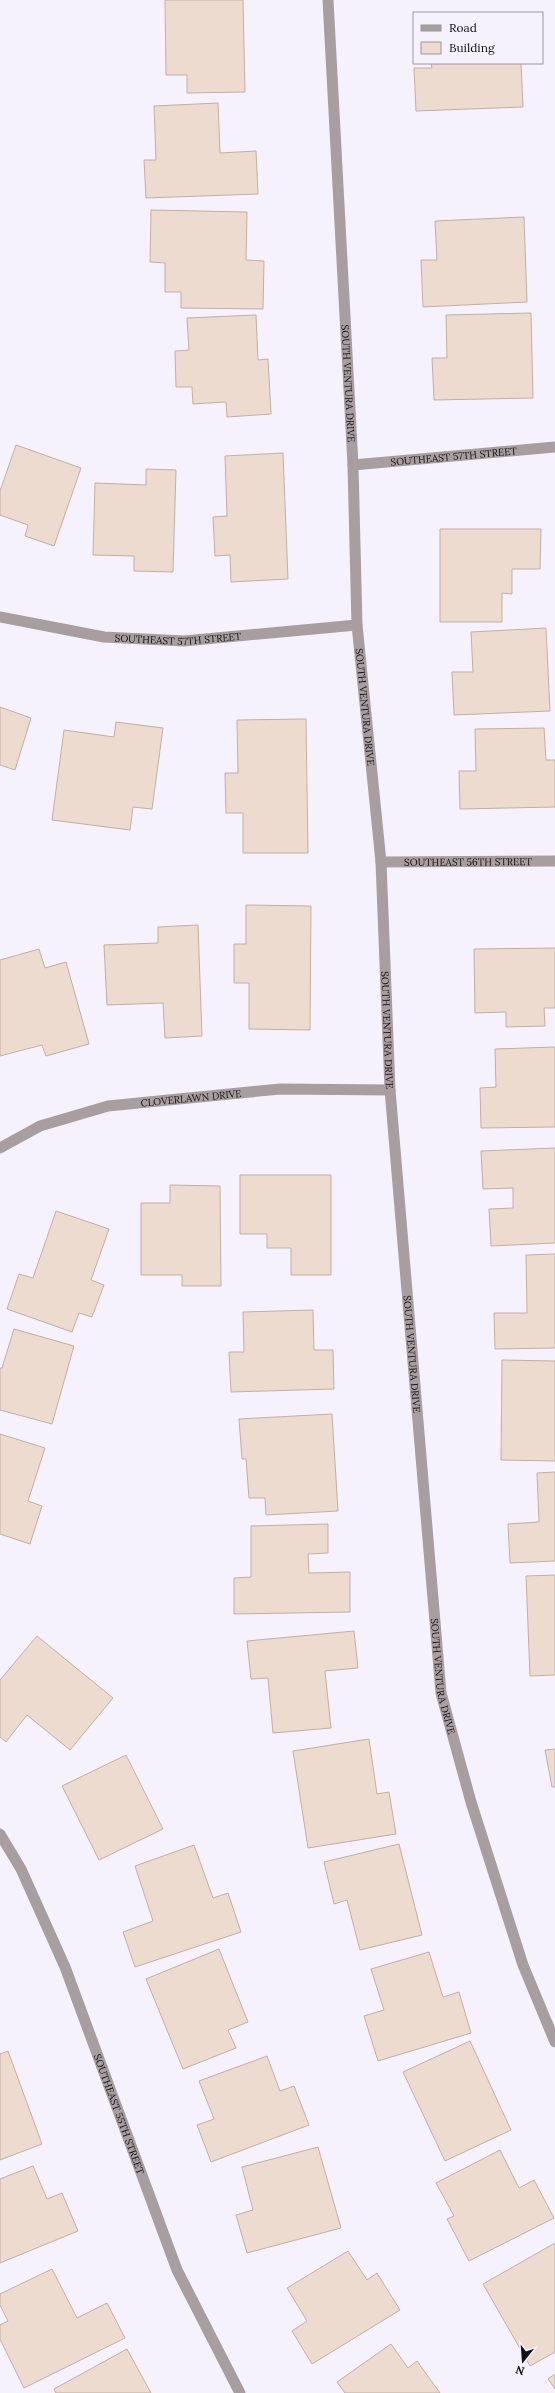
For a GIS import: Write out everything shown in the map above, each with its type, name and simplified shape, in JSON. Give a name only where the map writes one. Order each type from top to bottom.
[{"type":"street","name":"SOUTH VENTURA DRIVE","points":[[328,0],[353,465],[357,625],[381,862],[390,1090],[441,1693],[471,1802],[523,1965],[555,2042]]},
{"type":"street","name":"SOUTHEAST 57TH STREET","points":[[353,465],[555,447]]},
{"type":"street","name":"SOUTHEAST 57TH STREET","points":[[0,617],[104,637],[184,641],[357,625]]},
{"type":"street","name":"SOUTHEAST 56TH STREET","points":[[381,862],[555,861]]},
{"type":"street","name":"CLOVERLAWN DRIVE","points":[[0,1148],[40,1126],[108,1106],[280,1089],[390,1090]]},
{"type":"street","name":"SOUTHEAST 55TH STREET","points":[[0,1834],[21,1869],[65,1968],[177,2270],[240,2393]]},
{"type":"building","points":[[165,0],[243,0],[245,92],[187,93],[187,75],[166,75]]},
{"type":"building","points":[[431,64],[521,64],[523,107],[416,111],[414,68],[432,68]]},
{"type":"building","points":[[218,103],[220,153],[256,151],[258,194],[146,198],[144,160],[156,160],[154,106]]},
{"type":"building","points":[[151,210],[247,212],[246,260],[264,261],[263,309],[181,308],[181,292],[165,292],[165,263],[150,262]]},
{"type":"building","points":[[524,217],[527,302],[423,307],[421,260],[437,260],[435,221]]},
{"type":"building","points":[[531,313],[533,398],[434,400],[432,358],[447,358],[446,315]]},
{"type":"building","points":[[256,315],[258,360],[268,359],[271,414],[227,417],[226,402],[193,404],[192,387],[176,387],[175,351],[189,350],[187,318]]},
{"type":"building","points":[[16,445],[81,468],[54,546],[25,536],[28,525],[0,515],[0,491]]},
{"type":"building","points":[[283,453],[288,579],[231,582],[230,555],[215,556],[213,517],[227,516],[225,456]]},
{"type":"building","points":[[146,469],[176,470],[173,572],[134,571],[134,556],[93,555],[95,483],[146,485]]},
{"type":"building","points":[[440,529],[541,529],[540,569],[512,569],[512,594],[502,593],[502,622],[440,622]]},
{"type":"building","points":[[546,628],[550,711],[454,715],[452,672],[473,672],[471,632]]},
{"type":"building","points":[[0,707],[31,718],[15,770],[0,765]]},
{"type":"building","points":[[306,719],[308,853],[243,853],[243,813],[226,813],[225,773],[238,773],[237,720]]},
{"type":"building","points":[[116,722],[163,728],[152,809],[133,807],[130,830],[52,820],[64,730],[114,737]]},
{"type":"building","points":[[544,728],[546,760],[555,760],[555,807],[460,809],[459,771],[476,771],[475,729]]},
{"type":"building","points":[[246,905],[311,906],[310,1030],[249,1029],[249,983],[234,983],[234,944],[246,944]]},
{"type":"building","points":[[198,925],[202,1036],[165,1038],[163,1003],[107,1005],[104,945],[158,943],[158,927]]},
{"type":"building","points":[[555,948],[555,1008],[544,1008],[545,1026],[506,1027],[506,1012],[475,1013],[474,949]]},
{"type":"building","points":[[39,949],[45,968],[66,962],[89,1044],[46,1056],[42,1045],[0,1056],[0,960]]},
{"type":"building","points":[[555,1047],[555,1127],[481,1128],[480,1088],[496,1087],[495,1049]]},
{"type":"building","points":[[555,1148],[555,1243],[491,1246],[489,1209],[513,1208],[513,1188],[483,1189],[481,1151]]},
{"type":"building","points":[[240,1175],[331,1175],[331,1275],[291,1275],[291,1248],[267,1248],[267,1234],[240,1234]]},
{"type":"building","points":[[170,1185],[220,1186],[221,1286],[182,1286],[182,1275],[141,1275],[141,1203],[170,1203]]},
{"type":"building","points":[[56,1211],[109,1229],[91,1280],[104,1285],[92,1317],[79,1313],[72,1332],[7,1309],[19,1274],[33,1278]]},
{"type":"building","points":[[555,1254],[555,1348],[495,1349],[494,1313],[527,1313],[526,1255]]},
{"type":"building","points":[[313,1310],[314,1350],[333,1350],[334,1389],[231,1392],[229,1352],[244,1352],[243,1312]]},
{"type":"building","points":[[14,1329],[74,1346],[52,1424],[0,1410],[0,1368],[2,1368]]},
{"type":"building","points":[[502,1360],[555,1361],[555,1461],[501,1460]]},
{"type":"building","points":[[332,1414],[338,1511],[266,1515],[265,1498],[249,1498],[246,1459],[242,1459],[239,1419]]},
{"type":"building","points":[[0,1434],[45,1448],[28,1501],[42,1506],[30,1544],[0,1534]]},
{"type":"building","points":[[555,1472],[555,1561],[510,1563],[508,1524],[539,1522],[537,1473]]},
{"type":"building","points":[[328,1524],[328,1553],[308,1554],[309,1573],[350,1572],[350,1612],[234,1614],[234,1578],[251,1577],[251,1526]]},
{"type":"building","points":[[555,1575],[555,1675],[530,1676],[526,1576]]},
{"type":"building","points":[[354,1631],[358,1668],[325,1671],[331,1728],[273,1733],[268,1678],[251,1679],[247,1641]]},
{"type":"building","points":[[37,1636],[113,1698],[70,1750],[27,1715],[6,1742],[0,1737],[0,1680]]},
{"type":"building","points":[[369,1739],[377,1794],[389,1792],[396,1834],[308,1848],[293,1751]]},
{"type":"building","points":[[555,1749],[555,1787],[552,1787],[545,1750]]},
{"type":"building","points":[[126,1755],[163,1829],[99,1860],[62,1786]]},
{"type":"building","points":[[399,1844],[422,1935],[360,1950],[347,1900],[334,1904],[324,1862]]},
{"type":"building","points":[[194,1845],[213,1898],[228,1893],[241,1932],[135,1967],[123,1932],[153,1921],[135,1866]]},
{"type":"building","points":[[219,1949],[248,2022],[228,2030],[236,2048],[183,2069],[146,1979]]},
{"type":"building","points":[[429,1952],[443,1997],[459,1992],[471,2033],[378,2061],[364,2016],[384,2010],[371,1969]]},
{"type":"building","points":[[470,2041],[511,2130],[445,2161],[403,2072]]},
{"type":"building","points":[[8,2051],[42,2144],[0,2160],[0,2054]]},
{"type":"building","points":[[267,2056],[280,2091],[294,2086],[309,2125],[211,2162],[197,2125],[214,2119],[199,2081]]},
{"type":"building","points":[[318,2147],[341,2228],[247,2253],[236,2215],[253,2210],[242,2167]]},
{"type":"building","points":[[500,2150],[519,2188],[534,2180],[554,2218],[469,2261],[447,2219],[454,2216],[436,2183]]},
{"type":"building","points":[[33,2166],[47,2199],[62,2193],[78,2231],[0,2263],[0,2179]]},
{"type":"building","points":[[555,2243],[555,2352],[530,2366],[483,2284]]},
{"type":"building","points":[[348,2251],[367,2280],[377,2273],[400,2310],[312,2364],[292,2331],[307,2321],[287,2288]]},
{"type":"building","points":[[52,2269],[77,2318],[107,2303],[125,2338],[24,2388],[0,2339],[0,2325],[8,2321],[0,2305],[0,2294]]},
{"type":"building","points":[[391,2344],[408,2368],[417,2361],[440,2393],[345,2393],[337,2382]]},
{"type":"building","points":[[127,2349],[151,2393],[56,2393],[54,2389]]},
{"type":"building","points":[[555,2374],[555,2389],[548,2379]]}]
